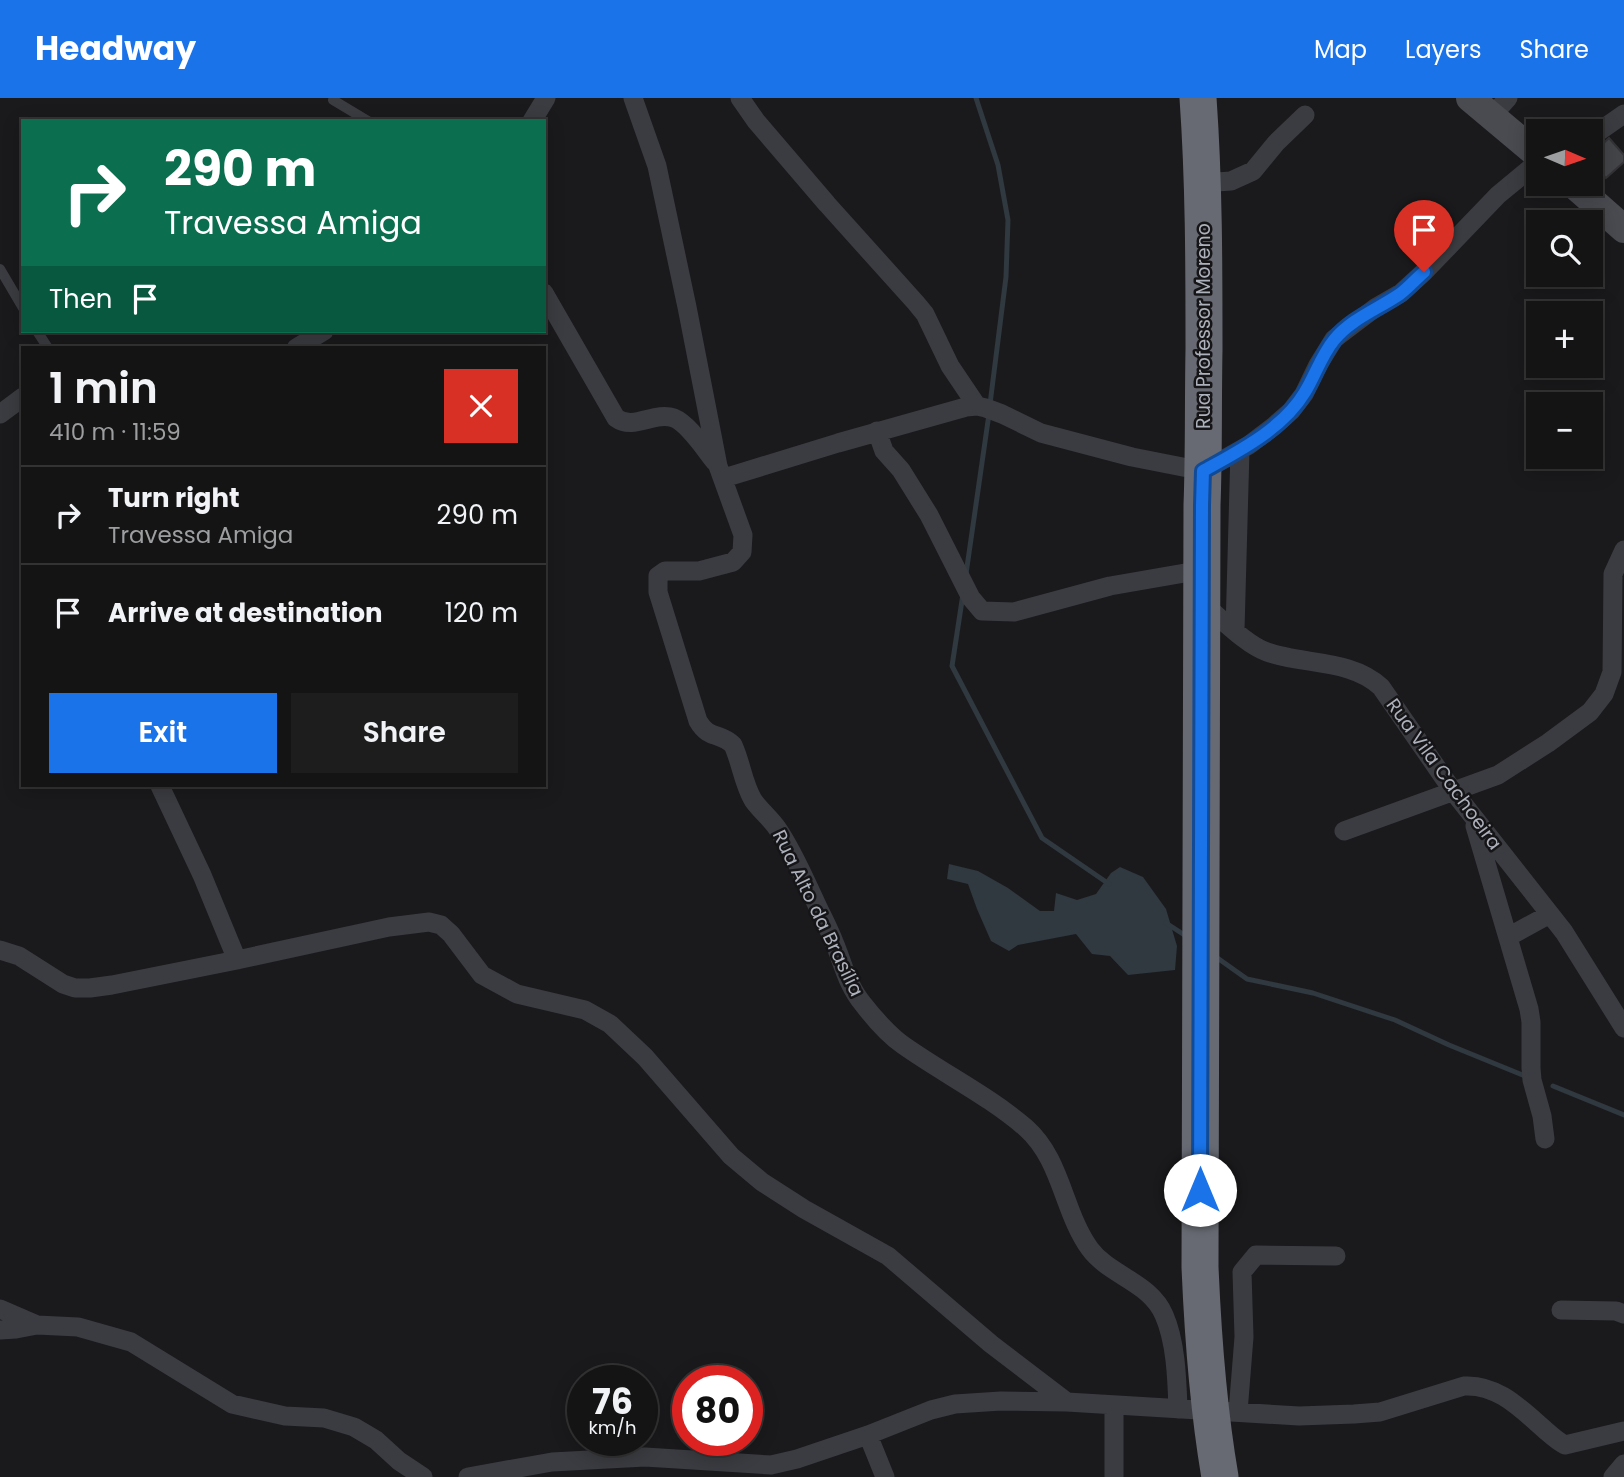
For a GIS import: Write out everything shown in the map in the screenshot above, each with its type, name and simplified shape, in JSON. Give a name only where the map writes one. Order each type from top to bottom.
[{"type":"highway","name":"Rua Professor Moreno","points":[[1198,98],[1204,280],[1200,1254],[1208,1410],[1220,1477]]},
{"type":"street","points":[[533,119],[547,98]]},
{"type":"street","points":[[633,98],[657,166],[721,472]]},
{"type":"street","points":[[740,98],[800,173],[925,314],[950,366],[976,406]]},
{"type":"street","points":[[1470,98],[1499,107],[1526,140]]},
{"type":"street","points":[[1603,129],[1624,114]]},
{"type":"street","points":[[1202,183],[1231,181],[1253,171],[1276,143],[1305,115]]},
{"type":"street","points":[[721,472],[976,406],[1002,414],[1041,433],[1132,457],[1203,471],[1240,450],[1291,411],[1304,394],[1334,339],[1375,308],[1401,293],[1498,195],[1526,172]]},
{"type":"street","points":[[1587,196],[1624,229]]},
{"type":"street","points":[[546,296],[616,418],[629,423],[654,417],[672,417],[685,426],[721,472]]},
{"type":"street","points":[[299,346],[321,333]]},
{"type":"street","points":[[0,414],[21,398]]},
{"type":"street","points":[[877,431],[884,452],[901,470],[929,515],[971,598],[982,611],[1014,612],[1110,586],[1202,586]]},
{"type":"street","points":[[1235,630],[1240,450]]},
{"type":"street","name":"Rua Alto da Brasília","points":[[721,472],[743,535],[742,552],[733,562],[715,567],[699,571],[661,573],[657,582],[698,721],[709,734],[731,742],[750,792],[786,843],[861,1003],[901,1044],[995,1104],[1029,1130],[1053,1164],[1074,1220],[1092,1251],[1155,1300],[1169,1328],[1177,1382],[1208,1410]]},
{"type":"street","points":[[1344,831],[1498,775],[1590,712],[1604,694],[1612,672],[1613,574],[1624,550]]},
{"type":"street","name":"Rua Vila Cachoeira","points":[[1202,586],[1235,630],[1250,643],[1265,651],[1295,659],[1354,670],[1381,687],[1453,791],[1564,932],[1624,1028]]},
{"type":"street","points":[[160,787],[202,875],[237,960]]},
{"type":"street","points":[[1472,815],[1531,1022],[1532,1080],[1545,1139]]},
{"type":"street","points":[[1508,937],[1550,914]]},
{"type":"street","points":[[0,950],[19,956],[63,984],[75,988],[90,988],[388,927],[429,922],[441,925],[482,975],[517,994],[584,1010],[610,1024],[645,1057],[731,1156],[762,1182],[888,1256],[991,1344],[1067,1402]]},
{"type":"street","points":[[1208,1410],[1244,1336],[1242,1272],[1256,1255],[1336,1256]]},
{"type":"street","points":[[0,1309],[37,1325]]},
{"type":"street","points":[[1561,1310],[1616,1311],[1624,1314]]},
{"type":"street","points":[[0,1330],[37,1325],[78,1327],[131,1342],[232,1404],[285,1416],[324,1418],[354,1427],[376,1440],[399,1461],[423,1477]]},
{"type":"street","points":[[468,1477],[552,1462],[645,1457],[771,1465],[797,1459],[930,1410],[955,1404],[1001,1401],[1067,1402],[1299,1416],[1380,1412],[1464,1386],[1476,1385],[1496,1391],[1565,1445],[1624,1431]]},
{"type":"street","points":[[1114,1405],[1114,1477]]},
{"type":"street","points":[[868,1434],[885,1477]]},
{"type":"street","points":[[1613,1477],[1624,1464]]},
{"type":"lane","points":[[332,100],[365,119]]},
{"type":"lane","points":[[0,270],[21,305]]},
{"type":"shaded area","points":[[949,864],[978,871],[1040,911],[1054,911],[1056,893],[1077,900],[1096,894],[1111,873],[1120,867],[1143,877],[1166,909],[1177,946],[1175,970],[1128,975],[1110,956],[1092,954],[1076,934],[1018,945],[1009,951],[991,941],[968,884],[947,879]]},
{"type":"building","points":[[1609,138],[1624,155],[1624,162],[1606,178],[1603,175],[1603,144]]},
{"type":"waterway","points":[[976,98],[998,165],[1008,220],[1006,277],[990,404]]},
{"type":"waterway","points":[[966,574],[989,414]]},
{"type":"waterway","points":[[963,594],[952,666],[1042,838],[1109,884]]},
{"type":"waterway","points":[[1166,923],[1186,936]]},
{"type":"waterway","points":[[1216,957],[1247,979],[1313,993],[1395,1020],[1525,1076]]},
{"type":"waterway","points":[[1553,1086],[1624,1115]]},
{"type":"route","points":[[1200,1190],[1203,471],[1249,445],[1291,411],[1304,394],[1334,339],[1375,308],[1401,293],[1424,272]]}]
